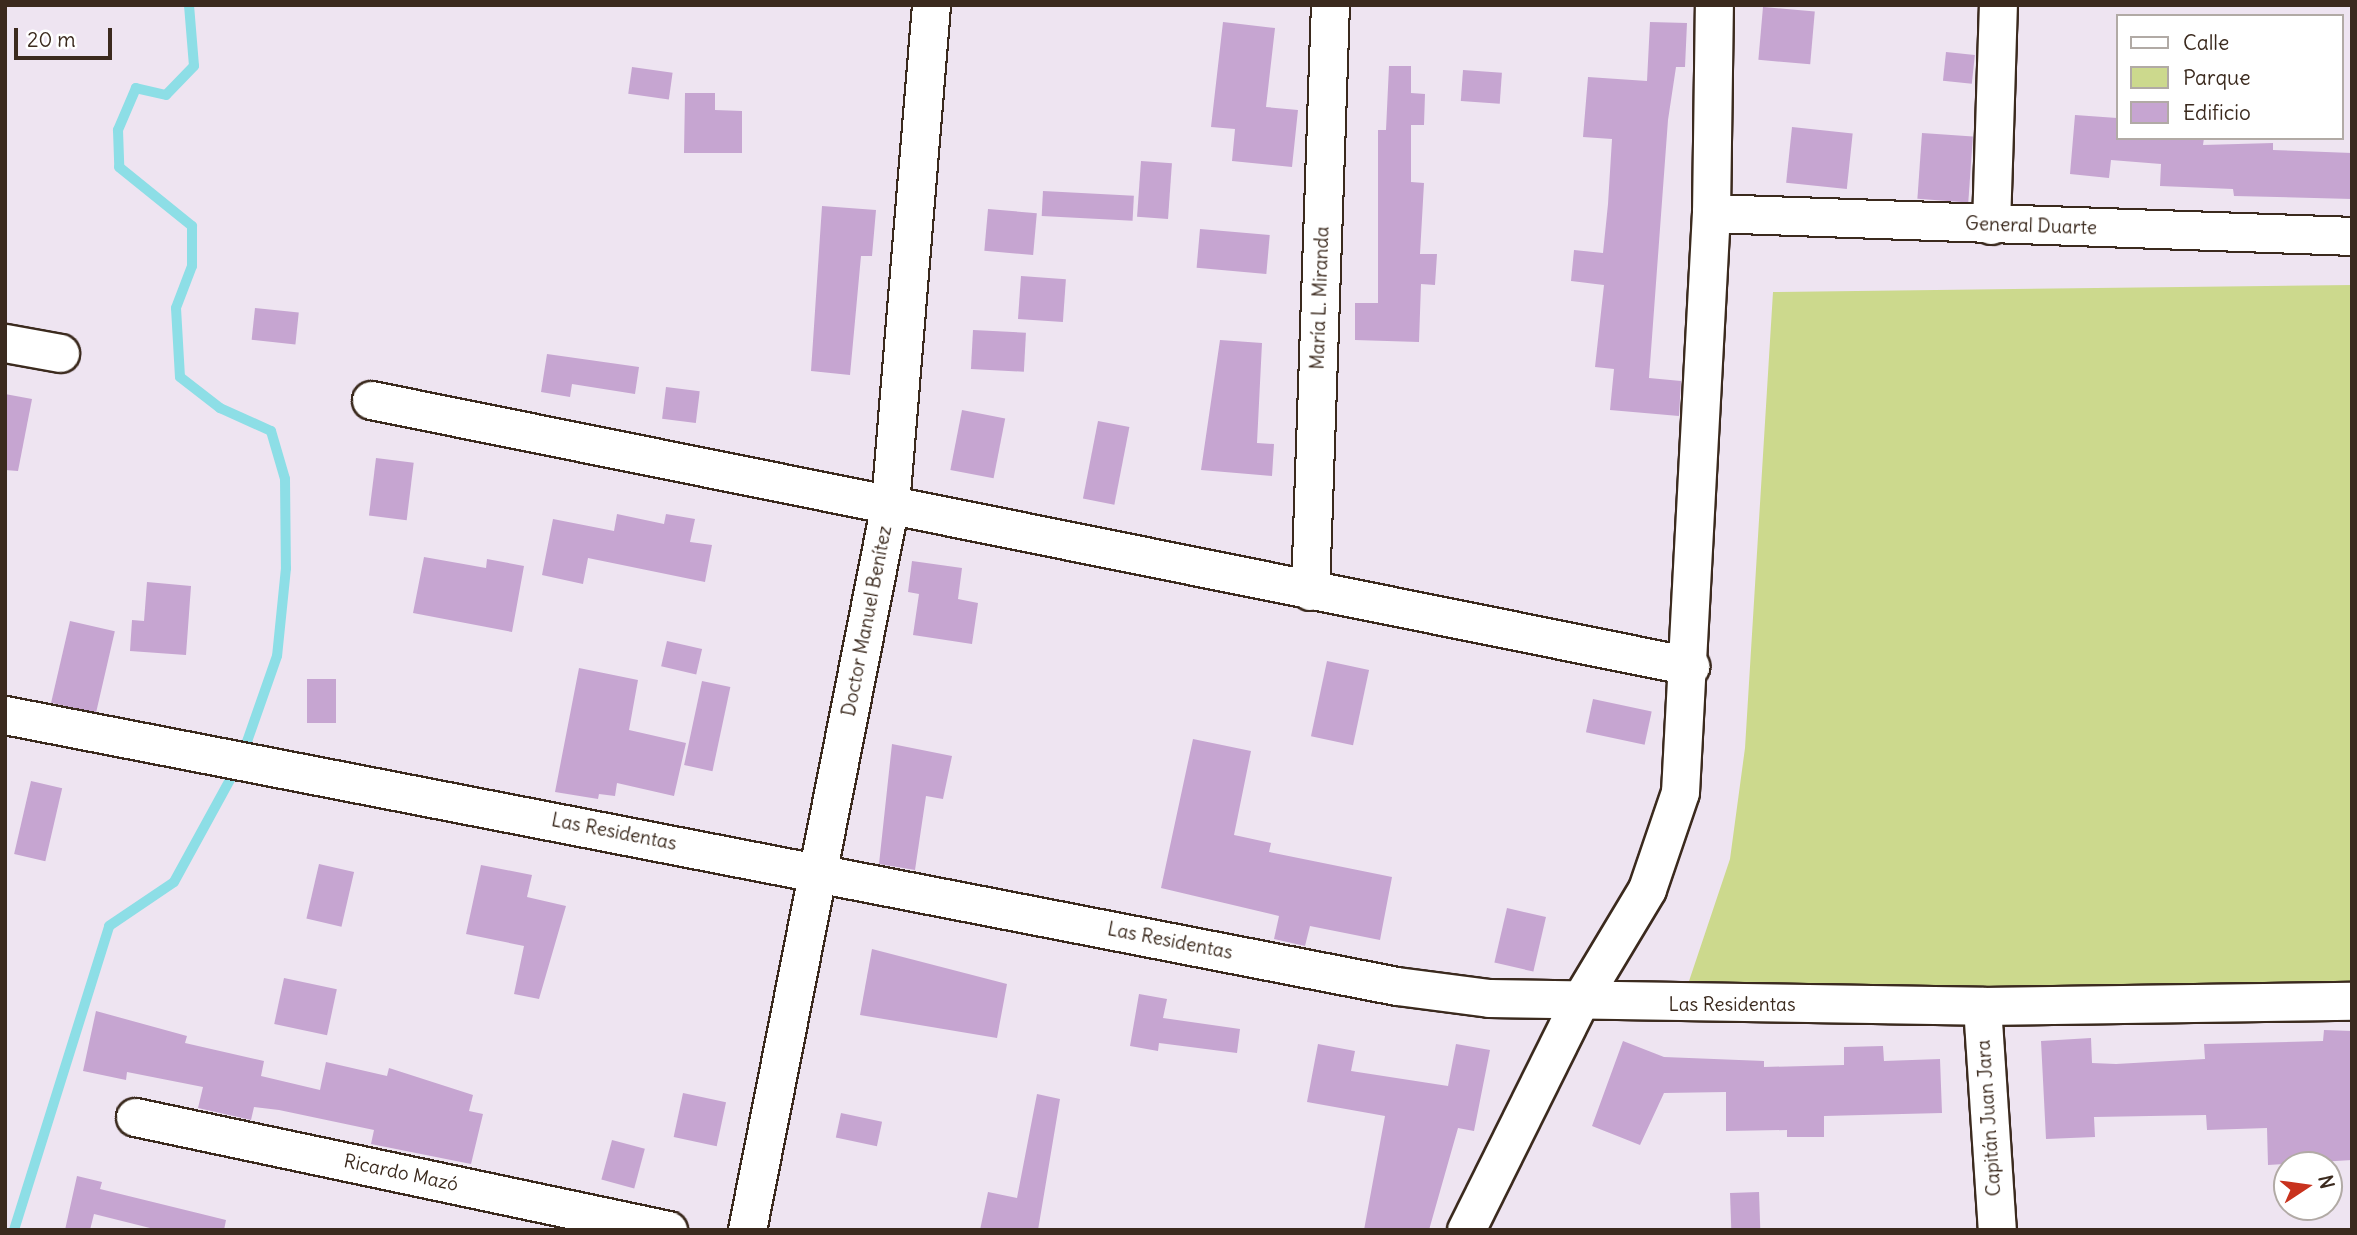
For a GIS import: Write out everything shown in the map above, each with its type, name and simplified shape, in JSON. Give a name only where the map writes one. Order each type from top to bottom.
[{"type":"street","name":"Doctor Manuel Benítez","points":[[747,1230],[890,503],[931,5]]},
{"type":"street","name":"María L. Miranda","points":[[1310,591],[1330,5]]},
{"type":"street","points":[[1466,1230],[1578,1004],[1647,889],[1680,792],[1690,666],[1711,213],[1714,5]]},
{"type":"street","points":[[1991,225],[1998,5]]},
{"type":"street","name":"General Duarte","points":[[1711,213],[2352,236]]},
{"type":"street","points":[[5,343],[60,353]]},
{"type":"street","points":[[370,400],[1690,666]]},
{"type":"street","name":"Las Residentas","points":[[5,715],[1397,986],[1578,1004],[1982,1006],[2352,1001]]},
{"type":"street","name":"Capitán Juan Jara","points":[[1982,1006],[1997,1230]]},
{"type":"street","name":"Ricardo Mazó","points":[[135,1117],[668,1230]]},
{"type":"green space","points":[[2352,285],[2352,987],[1684,996],[1730,859],[1745,748],[1773,292]]},
{"type":"building","points":[[1763,7],[1815,12],[1810,64],[1758,60]]},
{"type":"building","points":[[1223,22],[1275,28],[1266,107],[1298,110],[1292,167],[1232,161],[1235,129],[1211,127]]},
{"type":"building","points":[[1650,22],[1687,23],[1685,67],[1676,67],[1668,120],[1649,378],[1681,381],[1679,416],[1610,410],[1614,369],[1595,367],[1604,285],[1571,281],[1574,250],[1603,253],[1608,204],[1612,139],[1583,137],[1588,77],[1647,81]]},
{"type":"building","points":[[1946,52],[1975,55],[1972,84],[1943,81]]},
{"type":"building","points":[[1389,66],[1411,66],[1411,93],[1425,94],[1424,125],[1411,125],[1411,182],[1424,183],[1420,254],[1437,254],[1435,285],[1421,284],[1419,342],[1355,340],[1355,303],[1378,303],[1378,130],[1386,130]]},
{"type":"building","points":[[632,67],[673,73],[669,99],[628,94]]},
{"type":"building","points":[[1463,70],[1502,73],[1500,104],[1461,101]]},
{"type":"building","points":[[685,93],[715,93],[715,110],[742,111],[742,153],[684,153]]},
{"type":"building","points":[[2075,115],[2116,118],[2116,140],[2204,140],[2203,145],[2273,143],[2273,150],[2352,153],[2352,199],[2234,196],[2233,189],[2160,186],[2161,164],[2111,160],[2109,178],[2070,174]]},
{"type":"building","points":[[1792,127],[1853,133],[1847,189],[1786,183]]},
{"type":"building","points":[[1922,133],[1973,137],[1968,202],[1917,199]]},
{"type":"building","points":[[1141,161],[1172,163],[1168,219],[1137,217]]},
{"type":"building","points":[[1043,191],[1134,196],[1133,221],[1042,216]]},
{"type":"building","points":[[822,206],[876,210],[872,256],[861,256],[850,375],[811,371]]},
{"type":"building","points":[[988,209],[1037,213],[1033,255],[984,251]]},
{"type":"building","points":[[1200,229],[1270,235],[1266,274],[1197,268]]},
{"type":"building","points":[[1021,276],[1066,279],[1063,322],[1018,319]]},
{"type":"building","points":[[255,308],[299,313],[295,344],[252,340]]},
{"type":"building","points":[[973,330],[1026,333],[1024,372],[971,369]]},
{"type":"building","points":[[1220,340],[1262,343],[1257,443],[1274,444],[1272,476],[1201,470]]},
{"type":"building","points":[[547,354],[639,367],[635,394],[572,384],[570,397],[541,392]]},
{"type":"building","points":[[666,387],[700,391],[696,423],[662,419]]},
{"type":"building","points":[[5,394],[32,399],[18,471],[5,470]]},
{"type":"building","points":[[962,410],[1005,418],[994,478],[950,470]]},
{"type":"building","points":[[1098,421],[1129,427],[1114,505],[1083,499]]},
{"type":"building","points":[[376,458],[414,463],[407,520],[369,516]]},
{"type":"building","points":[[617,514],[664,524],[666,514],[695,519],[690,542],[712,545],[705,582],[588,558],[583,584],[542,575],[553,519],[614,531]]},
{"type":"building","points":[[424,557],[486,568],[487,559],[524,566],[512,632],[413,613]]},
{"type":"building","points":[[912,561],[962,568],[958,599],[978,603],[972,644],[913,635],[919,594],[908,592]]},
{"type":"building","points":[[147,582],[191,586],[186,655],[130,651],[132,620],[144,621]]},
{"type":"building","points":[[70,621],[115,631],[96,713],[51,703]]},
{"type":"building","points":[[667,641],[702,649],[696,674],[661,666]]},
{"type":"building","points":[[1327,661],[1369,670],[1353,745],[1311,736]]},
{"type":"building","points":[[579,668],[638,680],[629,730],[686,743],[674,796],[617,783],[615,796],[599,794],[598,799],[555,792]]},
{"type":"building","points":[[307,679],[336,679],[336,723],[307,723]]},
{"type":"building","points":[[702,681],[730,687],[712,771],[684,765]]},
{"type":"building","points":[[1593,699],[1652,711],[1645,745],[1586,732]]},
{"type":"building","points":[[1193,739],[1251,751],[1234,835],[1271,843],[1269,852],[1392,877],[1380,940],[1310,926],[1305,946],[1274,939],[1279,916],[1161,888]]},
{"type":"building","points":[[892,744],[952,756],[943,799],[926,796],[915,870],[879,864]]},
{"type":"building","points":[[31,781],[62,788],[45,861],[14,854]]},
{"type":"building","points":[[319,864],[354,872],[341,927],[306,919]]},
{"type":"building","points":[[481,865],[532,875],[527,897],[566,906],[539,999],[514,994],[524,946],[466,934]]},
{"type":"building","points":[[1507,908],[1546,917],[1533,972],[1494,963]]},
{"type":"building","points":[[872,949],[1007,984],[997,1038],[860,1015]]},
{"type":"building","points":[[284,978],[337,989],[327,1035],[274,1024]]},
{"type":"building","points":[[1139,994],[1167,999],[1163,1018],[1240,1029],[1237,1053],[1159,1043],[1158,1051],[1130,1046]]},
{"type":"building","points":[[96,1011],[187,1036],[185,1043],[264,1061],[261,1076],[320,1090],[326,1062],[387,1076],[389,1068],[473,1095],[469,1111],[483,1114],[471,1164],[371,1144],[374,1130],[279,1110],[254,1107],[251,1120],[198,1108],[203,1087],[127,1072],[126,1080],[83,1071]]},
{"type":"building","points":[[2324,1030],[2352,1031],[2352,1160],[2343,1161],[2343,1151],[2273,1151],[2273,1165],[2268,1165],[2267,1128],[2207,1130],[2206,1115],[2094,1117],[2095,1137],[2046,1139],[2041,1041],[2091,1038],[2092,1063],[2116,1064],[2205,1059],[2204,1044],[2323,1041]]},
{"type":"building","points":[[1623,1041],[1664,1057],[1764,1061],[1764,1067],[1844,1065],[1844,1047],[1883,1046],[1884,1061],[1940,1059],[1942,1113],[1824,1116],[1824,1137],[1787,1137],[1787,1130],[1726,1131],[1726,1092],[1664,1093],[1640,1145],[1592,1126]]},
{"type":"building","points":[[1318,1044],[1355,1051],[1351,1071],[1448,1086],[1456,1044],[1490,1050],[1474,1131],[1458,1128],[1429,1230],[1364,1230],[1385,1116],[1307,1102]]},
{"type":"building","points":[[683,1093],[726,1102],[717,1146],[674,1137]]},
{"type":"building","points":[[1037,1094],[1060,1099],[1038,1230],[980,1230],[988,1192],[1017,1198]]},
{"type":"building","points":[[841,1113],[882,1122],[877,1146],[836,1137]]},
{"type":"building","points":[[612,1140],[645,1149],[634,1188],[601,1180]]},
{"type":"building","points":[[77,1176],[102,1182],[100,1189],[226,1220],[224,1230],[158,1230],[94,1214],[90,1230],[65,1230]]},
{"type":"building","points":[[1759,1192],[1760,1230],[1731,1230],[1730,1193]]},
{"type":"waterway","points":[[189,5],[194,66],[166,95],[136,88],[118,130],[119,167],[192,226],[192,266],[176,308],[180,377],[220,408],[271,431],[285,479],[286,568],[277,656],[243,753]]},
{"type":"waterway","points":[[14,1230],[109,926],[174,882],[237,767]]}]
